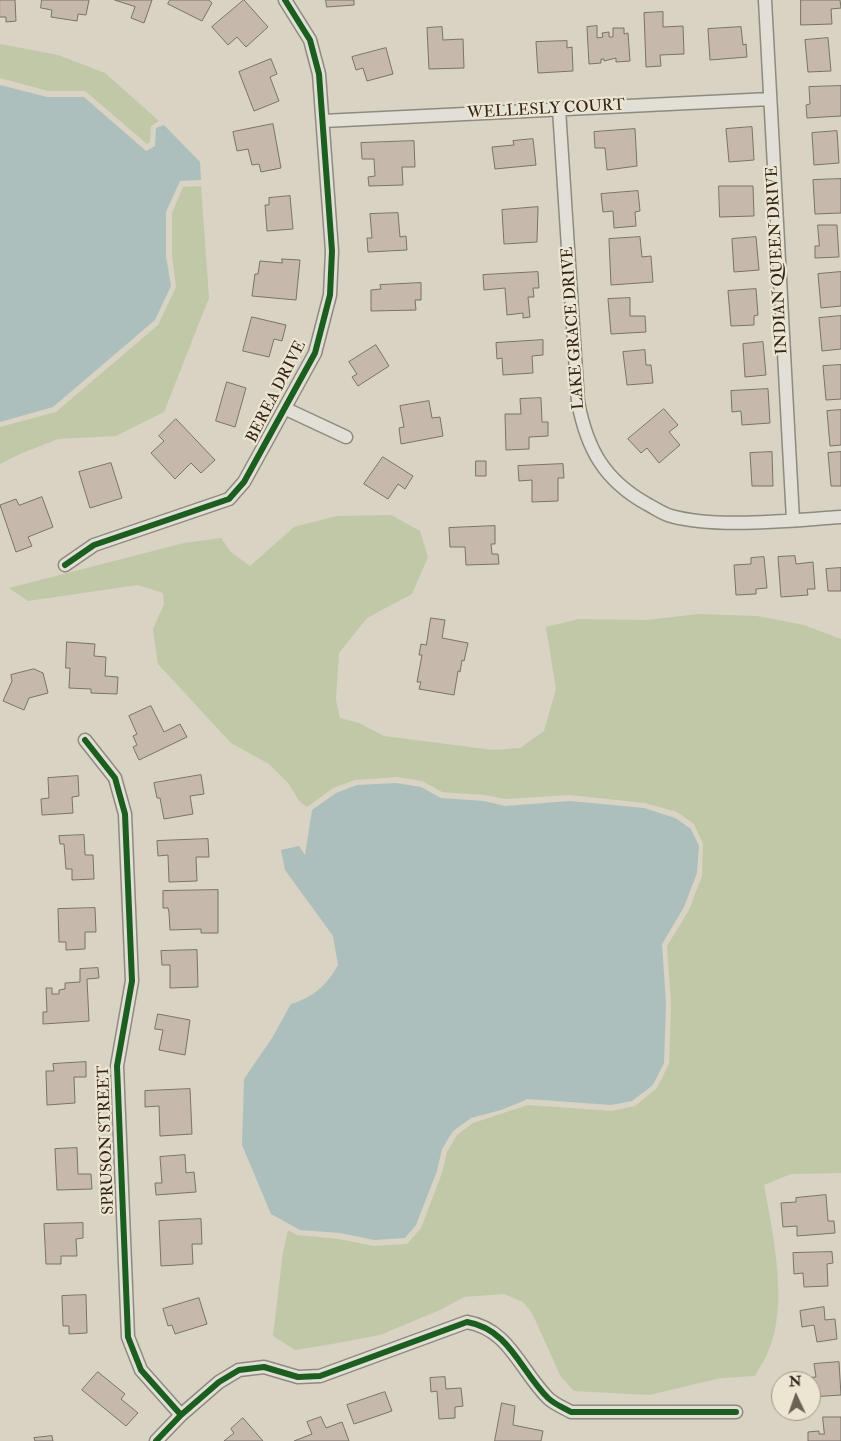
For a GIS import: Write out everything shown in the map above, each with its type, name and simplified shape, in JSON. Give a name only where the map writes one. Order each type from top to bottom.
[{"type":"street","name":"BEREA DRIVE","points":[[65,565],[94,545],[229,499],[244,482],[286,409],[315,353],[330,295],[332,251],[323,121],[319,74],[310,40],[285,0]]},
{"type":"street","name":"INDIAN QUEEN DRIVE","points":[[765,0],[793,520]]},
{"type":"street","name":"WELLESLY COURT","points":[[323,121],[770,99]]},
{"type":"street","name":"LAKE GRACE DRIVE","points":[[559,109],[578,402],[584,430],[594,454],[625,492],[669,516],[705,522],[841,517]]},
{"type":"street","points":[[286,409],[346,437]]},
{"type":"street","name":"SPRUSON STREET","points":[[85,740],[115,778],[125,814],[132,980],[116,1066],[128,1336],[141,1370],[181,1415]]},
{"type":"street","points":[[156,1441],[181,1415],[219,1382],[239,1370],[264,1367],[298,1377],[320,1376],[466,1322],[482,1325],[496,1333],[549,1399],[571,1412],[736,1412]]},
{"type":"green space","points":[[0,44],[58,55],[105,73],[159,121],[151,126],[150,142],[147,144],[85,91],[48,91],[0,78]]},
{"type":"green space","points":[[201,186],[209,298],[164,412],[116,436],[58,439],[0,464],[0,427],[56,412],[158,325],[176,287],[172,256],[172,213],[183,187]]},
{"type":"green space","points":[[391,515],[420,531],[428,557],[412,594],[367,618],[339,653],[336,700],[340,718],[359,723],[384,736],[493,750],[520,748],[544,731],[556,689],[546,627],[579,619],[647,620],[699,614],[757,616],[804,625],[841,639],[841,1173],[791,1174],[764,1185],[775,1247],[778,1313],[768,1352],[755,1376],[721,1378],[649,1395],[574,1391],[561,1377],[532,1313],[523,1302],[504,1294],[464,1297],[440,1310],[380,1335],[332,1344],[295,1350],[273,1336],[283,1252],[288,1230],[297,1235],[339,1239],[373,1246],[407,1244],[421,1228],[442,1173],[447,1152],[457,1135],[473,1123],[528,1105],[612,1111],[635,1106],[657,1088],[669,1064],[671,1004],[667,946],[689,910],[702,876],[703,844],[694,824],[677,812],[645,803],[569,795],[506,799],[484,795],[442,792],[422,781],[397,777],[355,780],[333,788],[307,807],[299,801],[289,784],[269,764],[231,743],[158,664],[153,629],[164,604],[163,593],[138,585],[28,601],[9,588],[184,543],[221,538],[231,552],[250,566],[294,527],[336,516]]},
{"type":"shaded area","points":[[0,85],[47,97],[84,97],[146,151],[155,146],[156,128],[164,125],[200,162],[201,180],[180,181],[166,212],[166,256],[171,286],[155,320],[53,407],[0,422]]},
{"type":"shaded area","points":[[396,783],[421,787],[441,798],[484,801],[505,806],[570,801],[644,808],[675,818],[691,829],[699,846],[697,873],[684,907],[662,944],[666,1004],[664,1063],[653,1085],[632,1101],[611,1105],[528,1099],[501,1110],[471,1118],[453,1131],[442,1149],[437,1171],[416,1225],[405,1238],[374,1240],[340,1233],[300,1230],[271,1214],[242,1145],[244,1079],[272,1038],[291,1004],[319,990],[338,965],[333,936],[285,870],[281,850],[299,846],[305,855],[312,810],[336,793],[357,785]]},
{"type":"building","points":[[0,0],[15,0],[16,21],[6,22],[6,17],[0,17]]},
{"type":"building","points":[[42,0],[89,0],[86,15],[78,14],[77,21],[51,17],[52,10],[41,8]]},
{"type":"building","points":[[115,0],[152,0],[144,23],[131,18],[135,7]]},
{"type":"building","points":[[170,0],[209,0],[212,3],[202,21],[168,4]]},
{"type":"building","points":[[244,0],[268,27],[246,47],[237,37],[228,45],[212,27]]},
{"type":"building","points":[[326,0],[354,0],[354,5],[327,7]]},
{"type":"building","points":[[801,0],[840,0],[841,8],[831,9],[832,24],[801,25]]},
{"type":"building","points":[[663,12],[663,27],[683,26],[684,54],[660,55],[661,66],[646,67],[644,13]]},
{"type":"building","points":[[597,26],[597,38],[603,37],[602,33],[609,32],[609,37],[613,37],[613,28],[624,28],[624,34],[628,33],[630,61],[616,62],[616,58],[604,61],[604,59],[601,59],[601,63],[589,64],[587,27]]},
{"type":"building","points":[[442,27],[443,40],[463,39],[464,68],[429,69],[427,28]]},
{"type":"building","points":[[741,27],[743,45],[746,44],[747,57],[710,60],[708,29]]},
{"type":"building","points":[[828,38],[831,71],[808,72],[805,40]]},
{"type":"building","points":[[567,41],[567,48],[572,47],[573,71],[538,73],[536,42]]},
{"type":"building","points":[[386,48],[393,74],[367,81],[363,68],[356,70],[352,57]]},
{"type":"building","points":[[271,59],[277,74],[270,77],[279,101],[254,111],[239,72]]},
{"type":"building","points":[[841,86],[841,116],[807,118],[806,105],[810,104],[809,87]]},
{"type":"building","points":[[273,124],[281,168],[261,172],[259,164],[252,165],[248,149],[237,151],[233,132]]},
{"type":"building","points":[[752,127],[754,160],[729,162],[726,129]]},
{"type":"building","points":[[635,129],[637,166],[607,170],[605,148],[595,148],[594,132]]},
{"type":"building","points":[[837,131],[839,163],[814,165],[812,133]]},
{"type":"building","points":[[533,139],[536,165],[495,169],[492,147],[514,145],[513,141]]},
{"type":"building","points":[[414,141],[415,167],[402,167],[403,185],[369,186],[368,177],[375,176],[374,159],[362,159],[361,143]]},
{"type":"building","points":[[841,179],[841,213],[815,214],[813,180]]},
{"type":"building","points":[[719,186],[753,186],[754,216],[720,217]]},
{"type":"building","points":[[638,191],[640,211],[635,212],[636,226],[614,228],[613,211],[603,212],[601,194]]},
{"type":"building","points":[[290,196],[293,229],[267,231],[265,205],[269,205],[269,198]]},
{"type":"building","points":[[538,207],[537,242],[504,244],[502,210]]},
{"type":"building","points":[[398,213],[400,237],[406,236],[407,250],[368,252],[367,238],[372,238],[370,214]]},
{"type":"building","points":[[818,225],[837,225],[839,257],[815,258],[815,246],[819,246]]},
{"type":"building","points":[[640,237],[642,257],[651,256],[653,282],[611,285],[609,239]]},
{"type":"building","points":[[756,237],[759,270],[734,272],[732,239]]},
{"type":"building","points":[[282,259],[300,260],[296,300],[252,296],[255,274],[258,274],[260,261],[282,263]]},
{"type":"building","points":[[538,272],[539,288],[533,288],[534,297],[528,297],[530,317],[523,318],[523,313],[507,315],[505,288],[484,290],[483,275]]},
{"type":"building","points":[[841,272],[841,306],[821,308],[818,274]]},
{"type":"building","points":[[421,283],[421,300],[415,300],[416,310],[371,311],[371,290],[381,289],[380,285]]},
{"type":"building","points":[[756,289],[758,315],[754,316],[754,325],[731,326],[728,291]]},
{"type":"building","points":[[630,298],[630,316],[645,316],[646,332],[611,334],[608,299]]},
{"type":"building","points":[[841,316],[841,349],[822,351],[819,318]]},
{"type":"building","points":[[252,317],[286,325],[282,341],[274,339],[269,357],[243,351]]},
{"type":"building","points":[[543,340],[543,355],[532,356],[533,373],[503,375],[502,358],[497,359],[496,343]]},
{"type":"building","points":[[763,342],[766,375],[745,377],[743,344]]},
{"type":"building","points":[[376,345],[389,366],[358,386],[352,377],[357,374],[349,362]]},
{"type":"building","points":[[645,350],[646,365],[651,365],[653,383],[627,385],[623,352]]},
{"type":"building","points":[[841,365],[841,399],[826,400],[823,366]]},
{"type":"building","points":[[227,382],[246,388],[235,427],[216,421]]},
{"type":"building","points":[[768,389],[770,423],[742,425],[741,411],[732,412],[731,391]]},
{"type":"building","points":[[541,398],[542,422],[548,422],[548,436],[529,437],[529,449],[506,450],[505,414],[521,414],[520,399]]},
{"type":"building","points":[[429,401],[432,418],[440,417],[443,436],[401,444],[399,428],[404,427],[400,406]]},
{"type":"building","points":[[664,409],[678,425],[669,432],[680,445],[659,463],[647,448],[641,453],[628,439]]},
{"type":"building","points":[[841,410],[841,445],[830,446],[827,411]]},
{"type":"building","points":[[176,419],[215,460],[201,473],[191,463],[175,479],[151,453],[164,441],[159,436]]},
{"type":"building","points":[[772,452],[773,486],[752,486],[750,453]]},
{"type":"building","points":[[841,452],[841,486],[831,486],[828,453]]},
{"type":"building","points":[[383,457],[413,476],[405,489],[398,484],[388,499],[364,484]]},
{"type":"building","points":[[476,461],[486,461],[486,476],[476,476]]},
{"type":"building","points":[[111,463],[122,498],[90,508],[79,472]]},
{"type":"building","points":[[563,464],[564,478],[558,478],[558,501],[532,502],[532,480],[519,481],[518,466]]},
{"type":"building","points":[[42,497],[53,527],[28,537],[32,546],[16,552],[0,505],[16,499],[19,505]]},
{"type":"building","points":[[495,526],[495,544],[491,544],[492,554],[498,554],[499,564],[466,565],[465,547],[450,547],[449,528]]},
{"type":"building","points":[[795,556],[796,564],[813,562],[815,589],[807,589],[808,595],[781,597],[778,557]]},
{"type":"building","points":[[764,557],[767,588],[756,589],[756,594],[736,595],[734,565],[751,564],[751,558]]},
{"type":"building","points":[[841,568],[841,591],[828,591],[826,569]]},
{"type":"building","points":[[431,618],[445,620],[442,638],[468,643],[464,661],[462,660],[460,672],[458,671],[454,695],[419,689],[421,682],[417,682],[422,655],[419,655],[421,644],[426,645]]},
{"type":"building","points":[[67,642],[95,644],[94,656],[106,657],[105,676],[118,677],[117,694],[91,693],[91,689],[69,688],[70,668],[66,668]]},
{"type":"building","points":[[34,669],[43,673],[48,693],[29,698],[24,710],[3,701],[12,681],[11,675]]},
{"type":"building","points":[[151,706],[164,732],[180,724],[187,737],[139,760],[133,747],[137,745],[133,736],[137,734],[129,716]]},
{"type":"building","points":[[201,775],[204,794],[190,796],[193,814],[164,819],[160,798],[157,798],[154,783]]},
{"type":"building","points":[[78,776],[79,796],[72,797],[73,813],[42,815],[41,799],[49,798],[48,778]]},
{"type":"building","points":[[84,835],[85,855],[93,855],[94,879],[72,880],[72,869],[66,869],[64,844],[60,844],[59,836]]},
{"type":"building","points":[[208,839],[209,857],[196,857],[197,881],[169,882],[168,855],[158,856],[157,841]]},
{"type":"building","points":[[218,890],[218,933],[201,933],[201,929],[170,930],[168,908],[163,908],[163,891]]},
{"type":"building","points":[[95,908],[96,932],[85,932],[85,949],[66,950],[66,942],[59,942],[58,909]]},
{"type":"building","points":[[197,950],[198,987],[170,988],[170,965],[162,965],[161,951]]},
{"type":"building","points":[[98,968],[99,978],[87,979],[89,1021],[43,1024],[43,1012],[47,1012],[46,988],[52,988],[52,994],[59,994],[59,990],[65,989],[65,983],[80,982],[80,969]]},
{"type":"building","points":[[158,1014],[190,1020],[185,1055],[159,1050],[163,1030],[155,1029]]},
{"type":"building","points":[[86,1062],[86,1077],[74,1077],[75,1103],[47,1105],[46,1071],[54,1071],[53,1064]]},
{"type":"building","points":[[190,1089],[192,1134],[160,1136],[159,1106],[145,1107],[145,1091]]},
{"type":"building","points":[[77,1148],[78,1174],[91,1174],[92,1189],[57,1190],[55,1149]]},
{"type":"building","points":[[185,1155],[186,1173],[194,1172],[196,1192],[156,1195],[155,1183],[162,1183],[160,1157]]},
{"type":"building","points":[[826,1195],[828,1221],[834,1221],[835,1233],[797,1236],[797,1226],[783,1227],[781,1203],[796,1202],[796,1198]]},
{"type":"building","points":[[201,1219],[202,1244],[192,1244],[193,1264],[161,1266],[159,1221]]},
{"type":"building","points":[[83,1223],[83,1238],[76,1239],[77,1256],[61,1256],[61,1264],[46,1264],[44,1224]]},
{"type":"building","points":[[832,1252],[833,1263],[827,1264],[828,1286],[804,1287],[803,1273],[794,1274],[793,1253]]},
{"type":"building","points":[[86,1295],[87,1333],[69,1334],[69,1326],[63,1326],[62,1296]]},
{"type":"building","points":[[199,1298],[207,1324],[175,1334],[172,1325],[168,1326],[163,1309]]},
{"type":"building","points":[[824,1307],[825,1320],[835,1319],[837,1339],[817,1342],[814,1325],[802,1327],[800,1311]]},
{"type":"building","points":[[839,1362],[841,1395],[821,1396],[821,1371],[815,1371],[814,1364]]},
{"type":"building","points":[[98,1372],[125,1394],[121,1399],[138,1413],[126,1426],[82,1390]]},
{"type":"building","points":[[445,1377],[446,1389],[461,1388],[463,1406],[455,1407],[455,1418],[439,1419],[437,1391],[431,1392],[430,1378]]},
{"type":"building","points":[[385,1392],[392,1411],[354,1424],[347,1405]]},
{"type":"building","points":[[502,1403],[515,1406],[513,1425],[543,1431],[541,1441],[495,1441]]},
{"type":"building","points":[[321,1417],[326,1428],[342,1422],[349,1441],[294,1441],[312,1434],[307,1422]]},
{"type":"building","points":[[823,1417],[841,1417],[841,1441],[808,1441],[808,1432],[819,1431],[819,1434],[824,1434]]},
{"type":"building","points":[[243,1418],[263,1441],[224,1441],[234,1433],[231,1429]]},
{"type":"building","points":[[52,1436],[53,1441],[35,1441],[34,1438]]},
{"type":"cycle path","points":[[65,565],[94,545],[229,499],[244,482],[315,353],[330,295],[332,251],[319,74],[310,40],[285,0]]},
{"type":"cycle path","points":[[85,740],[115,778],[125,814],[132,981],[117,1066],[128,1337],[141,1370],[181,1415]]},
{"type":"cycle path","points":[[156,1441],[181,1415],[219,1382],[239,1370],[264,1367],[298,1377],[320,1376],[467,1322],[481,1326],[504,1342],[548,1398],[571,1412],[736,1412]]}]
